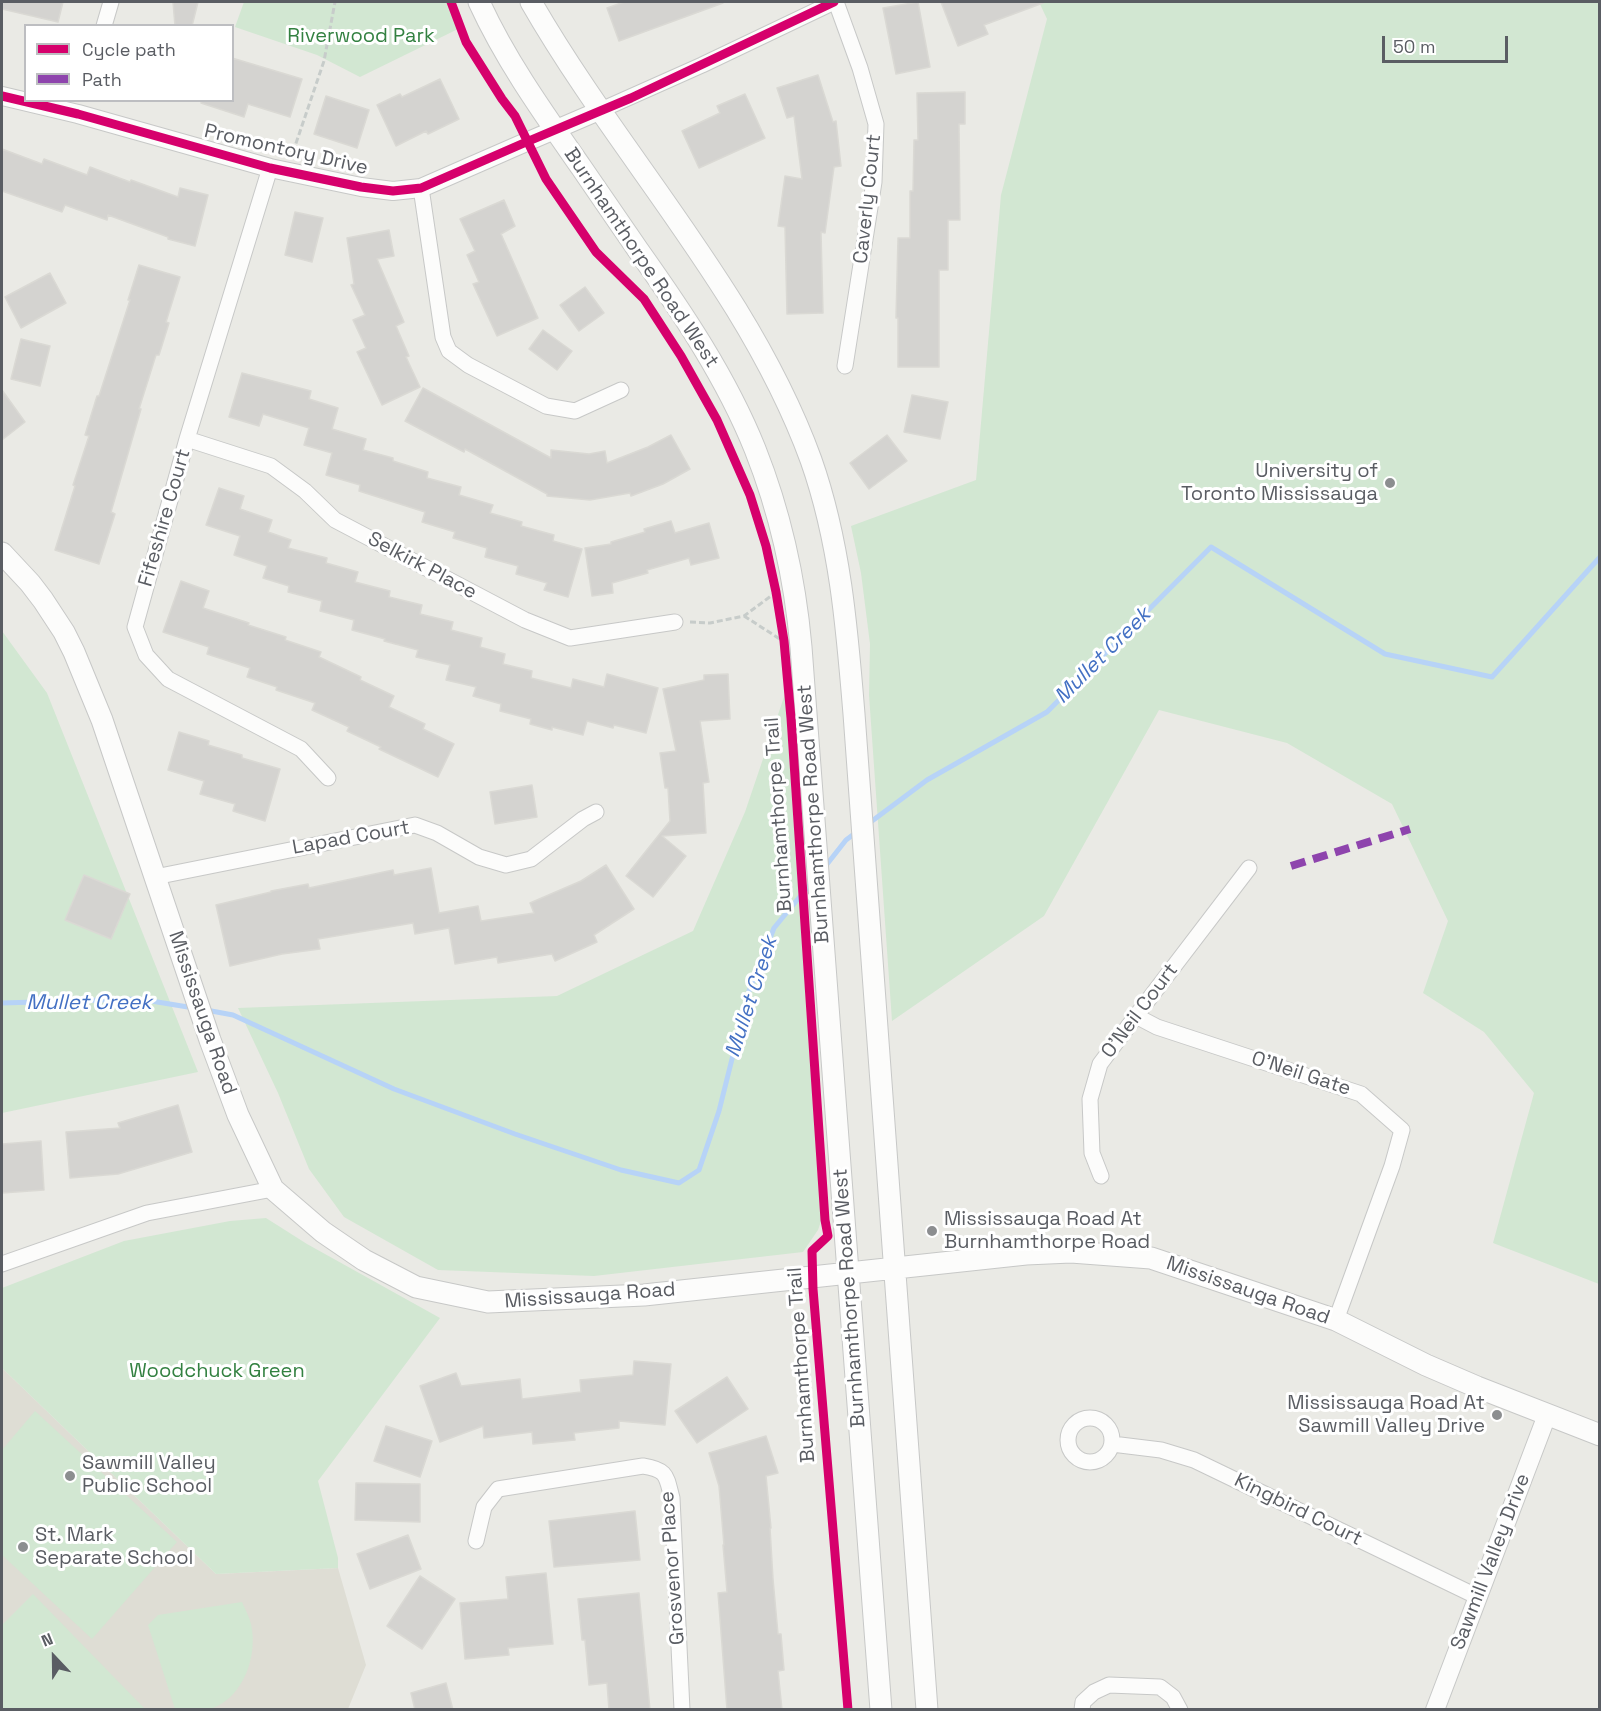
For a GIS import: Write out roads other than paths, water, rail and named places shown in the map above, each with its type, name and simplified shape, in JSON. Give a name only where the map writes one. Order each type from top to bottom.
[{"type":"main road","name":"Burnhamthorpe Road West","points":[[478,2],[510,61],[692,329],[727,389],[754,448],[776,511],[793,582],[799,626],[881,1710]]},
{"type":"main road","points":[[531,2],[548,31],[735,309],[769,367],[794,418],[826,509],[847,623],[927,1710]]},
{"type":"main road","name":"Mississauga Road","points":[[2,553],[43,600],[74,652],[102,720],[210,1040],[238,1115],[273,1189],[323,1232],[364,1260],[416,1287],[488,1302],[644,1294],[1037,1253],[1071,1252],[1151,1258],[1336,1320],[1426,1365],[1599,1436]]},
{"type":"street","points":[[105,24],[111,2]]},
{"type":"street","points":[[601,110],[835,2]]},
{"type":"street","name":"Caverly Court","points":[[835,2],[860,68],[876,124],[874,182],[845,366]]},
{"type":"street","name":"Promontory Drive","points":[[2,96],[24,99]]},
{"type":"street","name":"Promontory Drive","points":[[45,102],[80,107],[270,168],[361,187],[393,191],[421,188],[601,110]]},
{"type":"street","name":"Fifeshire Court","points":[[270,168],[187,438],[135,627],[146,655],[168,679],[301,749],[328,778]]},
{"type":"street","points":[[421,188],[443,337],[449,351],[468,365],[546,406],[575,411],[621,390]]},
{"type":"street","name":"Selkirk Place","points":[[187,438],[271,466],[305,491],[335,520],[525,620],[570,638],[675,622]]},
{"type":"street","name":"Lapad Court","points":[[155,877],[415,825],[437,833],[478,857],[506,866],[531,859],[583,819],[596,812]]},
{"type":"street","name":"O'Neil Court","points":[[1101,1176],[1092,1153],[1090,1099],[1100,1065],[1249,868]]},
{"type":"street","name":"O'Neil Gate","points":[[1136,1016],[1157,1027],[1361,1094],[1402,1130],[1392,1166],[1336,1320]]},
{"type":"street","points":[[2,1264],[147,1213],[273,1189]]},
{"type":"street","name":"Sawmill Valley Drive","points":[[1435,1710],[1547,1415]]},
{"type":"street","name":"Kingbird Court","points":[[1112,1444],[1161,1450],[1194,1460],[1478,1597]]},
{"type":"street","name":"Grosvenor Place","points":[[476,1541],[484,1507],[498,1490],[643,1466],[657,1468],[666,1476],[672,1498],[682,1710]]},
{"type":"street","points":[[1082,1710],[1083,1702],[1094,1692],[1109,1685],[1160,1687],[1173,1697],[1180,1710]]},
{"type":"waterway","name":"Mullet Creek","points":[[868,824],[927,780],[1047,712],[1211,547],[1385,654],[1492,677],[1600,557]]},
{"type":"waterway","name":"Mullet Creek","points":[[824,868],[846,840],[858,831]]},
{"type":"waterway","name":"Mullet Creek","points":[[206,1010],[233,1015],[394,1089],[515,1134],[621,1170],[679,1183],[699,1170],[719,1111],[749,991],[774,928],[812,882]]},
{"type":"waterway","name":"Mullet Creek","points":[[2,1003],[139,999],[194,1008]]},
{"type":"place","name":"University of Toronto Mississauga","points":[[1390,483]]},
{"type":"place","name":"Mississauga Road At Burnhamthorpe Road","points":[[932,1231]]},
{"type":"place","name":"Mississauga Road At Sawmill Valley Drive","points":[[1497,1415]]},
{"type":"place","name":"Sawmill Valley Public School","points":[[70,1476]]},
{"type":"place","name":"St. Mark Separate School","points":[[23,1547]]},
{"type":"park label","name":"Riverwood Park","points":[[361,37]]},
{"type":"park label","name":"Woodchuck Green","points":[[217,1372]]}]
